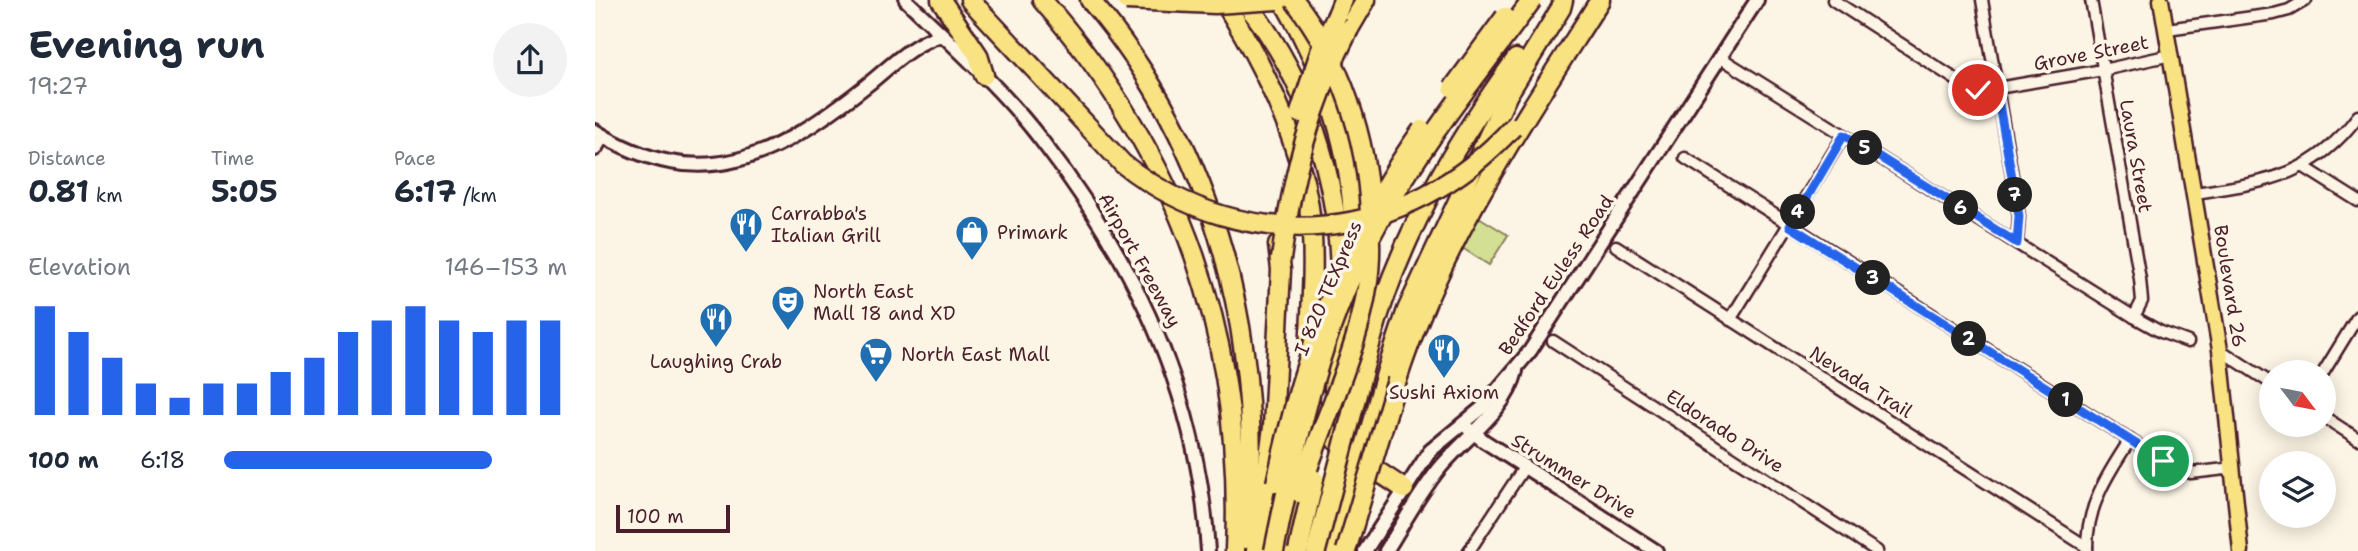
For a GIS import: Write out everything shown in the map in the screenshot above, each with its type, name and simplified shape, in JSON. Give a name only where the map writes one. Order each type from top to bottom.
[{"type":"highway","points":[[941,0],[978,55],[984,75]]},
{"type":"highway","points":[[971,0],[1123,164],[1181,201],[1224,216],[1296,227],[1343,225],[1374,219],[1442,188],[1496,146],[1533,105]]},
{"type":"highway","name":"Airport Freeway","points":[[1042,0],[1071,33],[1123,105],[1167,186],[1189,239],[1219,339],[1228,391],[1235,464],[1235,551]]},
{"type":"highway","points":[[1090,0],[1127,51],[1174,128],[1206,200],[1227,264],[1240,318],[1251,395],[1253,469],[1245,551]]},
{"type":"highway","points":[[1126,0],[1215,4],[1277,0]]},
{"type":"highway","points":[[1223,0],[1241,29],[1272,92],[1306,192],[1313,258],[1307,381],[1309,400],[1315,415],[1334,438],[1410,496]]},
{"type":"highway","points":[[1243,0],[1297,88],[1327,175],[1340,255],[1341,321],[1331,413],[1297,551]]},
{"type":"highway","points":[[1283,0],[1312,54],[1327,95],[1350,189],[1352,278],[1341,321]]},
{"type":"highway","points":[[1286,551],[1313,448],[1353,347],[1364,305],[1371,257],[1369,192],[1352,111],[1330,58],[1294,0]]},
{"type":"highway","points":[[1259,551],[1273,427],[1281,259],[1302,141],[1329,68],[1366,0]]},
{"type":"highway","name":"I 820 TEXpress","points":[[1259,551],[1298,387],[1345,260],[1393,173],[1517,0]]},
{"type":"highway","name":"I 820 TEXpress","points":[[1273,551],[1316,369],[1358,262],[1410,170],[1532,0]]},
{"type":"highway","points":[[1335,551],[1387,370],[1428,260],[1520,70],[1561,8],[1561,0]]},
{"type":"highway","points":[[1316,551],[1383,303],[1427,198],[1487,98],[1561,0]]},
{"type":"highway","points":[[1346,551],[1421,309],[1469,209],[1599,3]]},
{"type":"highway","points":[[1281,259],[1276,239],[1277,228],[1296,126],[1312,74],[1340,7]]},
{"type":"main road","name":"Bedford Euless Road","points":[[1467,428],[1499,404],[1513,384],[1516,371],[1757,0]]},
{"type":"main road","name":"Boulevard 26","points":[[2163,0],[2220,350],[2241,551]]},
{"type":"main road","name":"Airport Freeway","points":[[911,5],[984,75],[1041,139],[1082,197],[1149,314],[1177,380],[1197,456],[1209,551]]},
{"type":"main road","points":[[911,5],[922,22],[918,43]]},
{"type":"main road","points":[[595,149],[599,133],[641,155],[686,165],[747,159],[807,129],[918,43],[942,35]]},
{"type":"main road","points":[[1386,551],[1430,451],[1467,428]]},
{"type":"main road","points":[[1365,551],[1410,496],[1437,471],[1467,428]]},
{"type":"main road","name":"Strummer Drive","points":[[1467,428],[1656,551]]},
{"type":"street","name":"Grove Street","points":[[1833,0],[1971,88],[1996,88],[2103,70],[2171,55]]},
{"type":"street","points":[[1982,0],[2019,216],[2017,243]]},
{"type":"street","name":"Laura Street","points":[[2091,0],[2140,279],[2142,301],[2134,317]]},
{"type":"street","points":[[2167,29],[2274,14],[2289,10],[2306,0]]},
{"type":"street","points":[[1721,58],[2134,317],[2161,332],[2188,342]]},
{"type":"street","points":[[2195,193],[2259,183],[2304,167],[2323,155],[2358,116]]},
{"type":"street","points":[[1730,320],[1844,135]]},
{"type":"street","points":[[1685,159],[2130,440],[2191,473],[2234,468]]},
{"type":"street","points":[[2304,167],[2358,201]]},
{"type":"street","name":"Nevada Trail","points":[[1616,246],[2087,549]]},
{"type":"street","points":[[2331,360],[2358,316]]},
{"type":"street","name":"Eldorado Drive","points":[[1553,341],[1877,551]]},
{"type":"street","points":[[2220,350],[2259,375]]},
{"type":"street","points":[[2336,425],[2358,439]]},
{"type":"street","points":[[2087,549],[2093,503],[2107,474],[2130,440]]},
{"type":"street","points":[[1469,551],[1525,466]]},
{"type":"green space","points":[[1474,214],[1508,235],[1489,265],[1459,246]]},
{"type":"place","name":"Carrabba's Italian Grill","points":[[746,254]]},
{"type":"place","name":"Primark","points":[[972,262]]},
{"type":"place","name":"North East Mall 18 and XD","points":[[788,332]]},
{"type":"place","name":"Laughing Crab","points":[[716,349]]},
{"type":"place","name":"Sushi Axiom","points":[[1444,380]]},
{"type":"place","name":"North East Mall","points":[[876,384]]},
{"type":"route","points":[[1978,90],[1996,88],[2019,216],[2017,243],[1844,135],[1790,226],[2163,461]]}]
